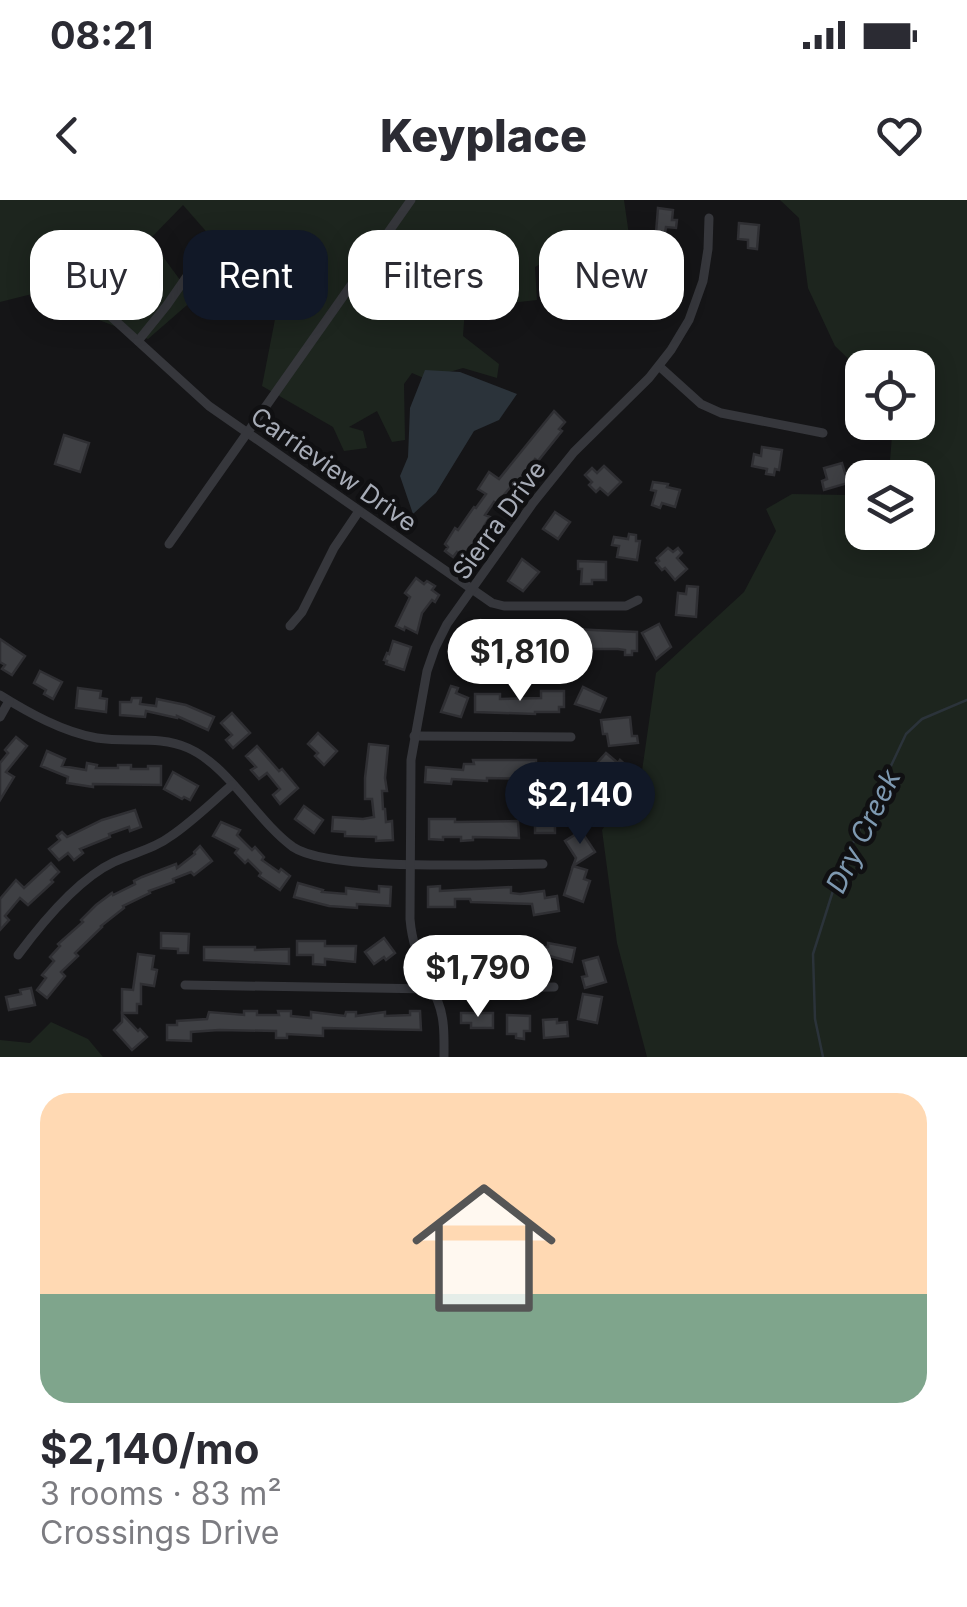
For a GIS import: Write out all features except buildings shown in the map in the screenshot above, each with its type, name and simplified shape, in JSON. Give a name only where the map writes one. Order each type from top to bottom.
[{"type":"street","points":[[390,230],[411,200]]},
{"type":"street","name":"Sierra Drive","points":[[444,1057],[442,1014],[418,961],[412,937],[410,863],[411,760],[435,648],[447,624],[533,503],[560,469],[660,366],[690,320],[703,281],[709,218]]},
{"type":"street","points":[[138,341],[183,281]]},
{"type":"street","points":[[168,544],[348,289]]},
{"type":"street","name":"Carrieview Drive","points":[[115,320],[209,406],[492,603],[626,606],[638,600]]},
{"type":"street","points":[[660,366],[701,404],[722,413],[823,433]]},
{"type":"street","points":[[290,626],[302,612],[334,548],[359,511]]},
{"type":"street","points":[[0,717],[5,698],[83,735],[111,740],[160,740],[189,748],[207,760],[281,837],[316,857],[410,863],[543,864]]},
{"type":"street","points":[[414,736],[571,737]]},
{"type":"street","points":[[18,955],[53,911],[93,875],[175,834],[232,785]]},
{"type":"street","points":[[184,985],[554,987]]},
{"type":"shaded area","points":[[0,200],[624,200],[628,230],[539,230],[537,300],[519,302],[519,230],[348,230],[348,320],[464,320],[463,336],[499,364],[497,378],[463,368],[426,379],[412,373],[404,384],[405,440],[392,442],[377,411],[349,427],[363,431],[367,448],[344,451],[333,427],[262,386],[275,320],[328,320],[328,230],[205,230],[183,205],[159,230],[30,230],[30,294],[0,302]]},
{"type":"shaded area","points":[[780,200],[967,200],[967,1057],[647,1057],[617,943],[602,830],[642,771],[656,673],[744,592],[776,531],[766,509],[792,494],[845,495],[845,550],[935,550],[935,460],[890,460],[892,440],[935,440],[935,350],[845,350],[845,356],[835,346],[808,288],[799,218]]},
{"type":"shaded area","points":[[163,257],[183,284],[183,309],[148,339],[99,320],[163,320]]},
{"type":"shaded area","points":[[425,370],[460,372],[517,394],[499,420],[474,431],[436,493],[413,514],[400,476],[408,457],[410,408]]},
{"type":"shaded area","points":[[51,1022],[88,1039],[103,1057],[0,1057],[0,1040],[30,1043]]},
{"type":"waterway","name":"Dry Creek","points":[[823,1057],[815,1019],[813,954],[838,875],[869,809],[887,791],[889,770],[906,734],[922,719],[967,700]]}]
